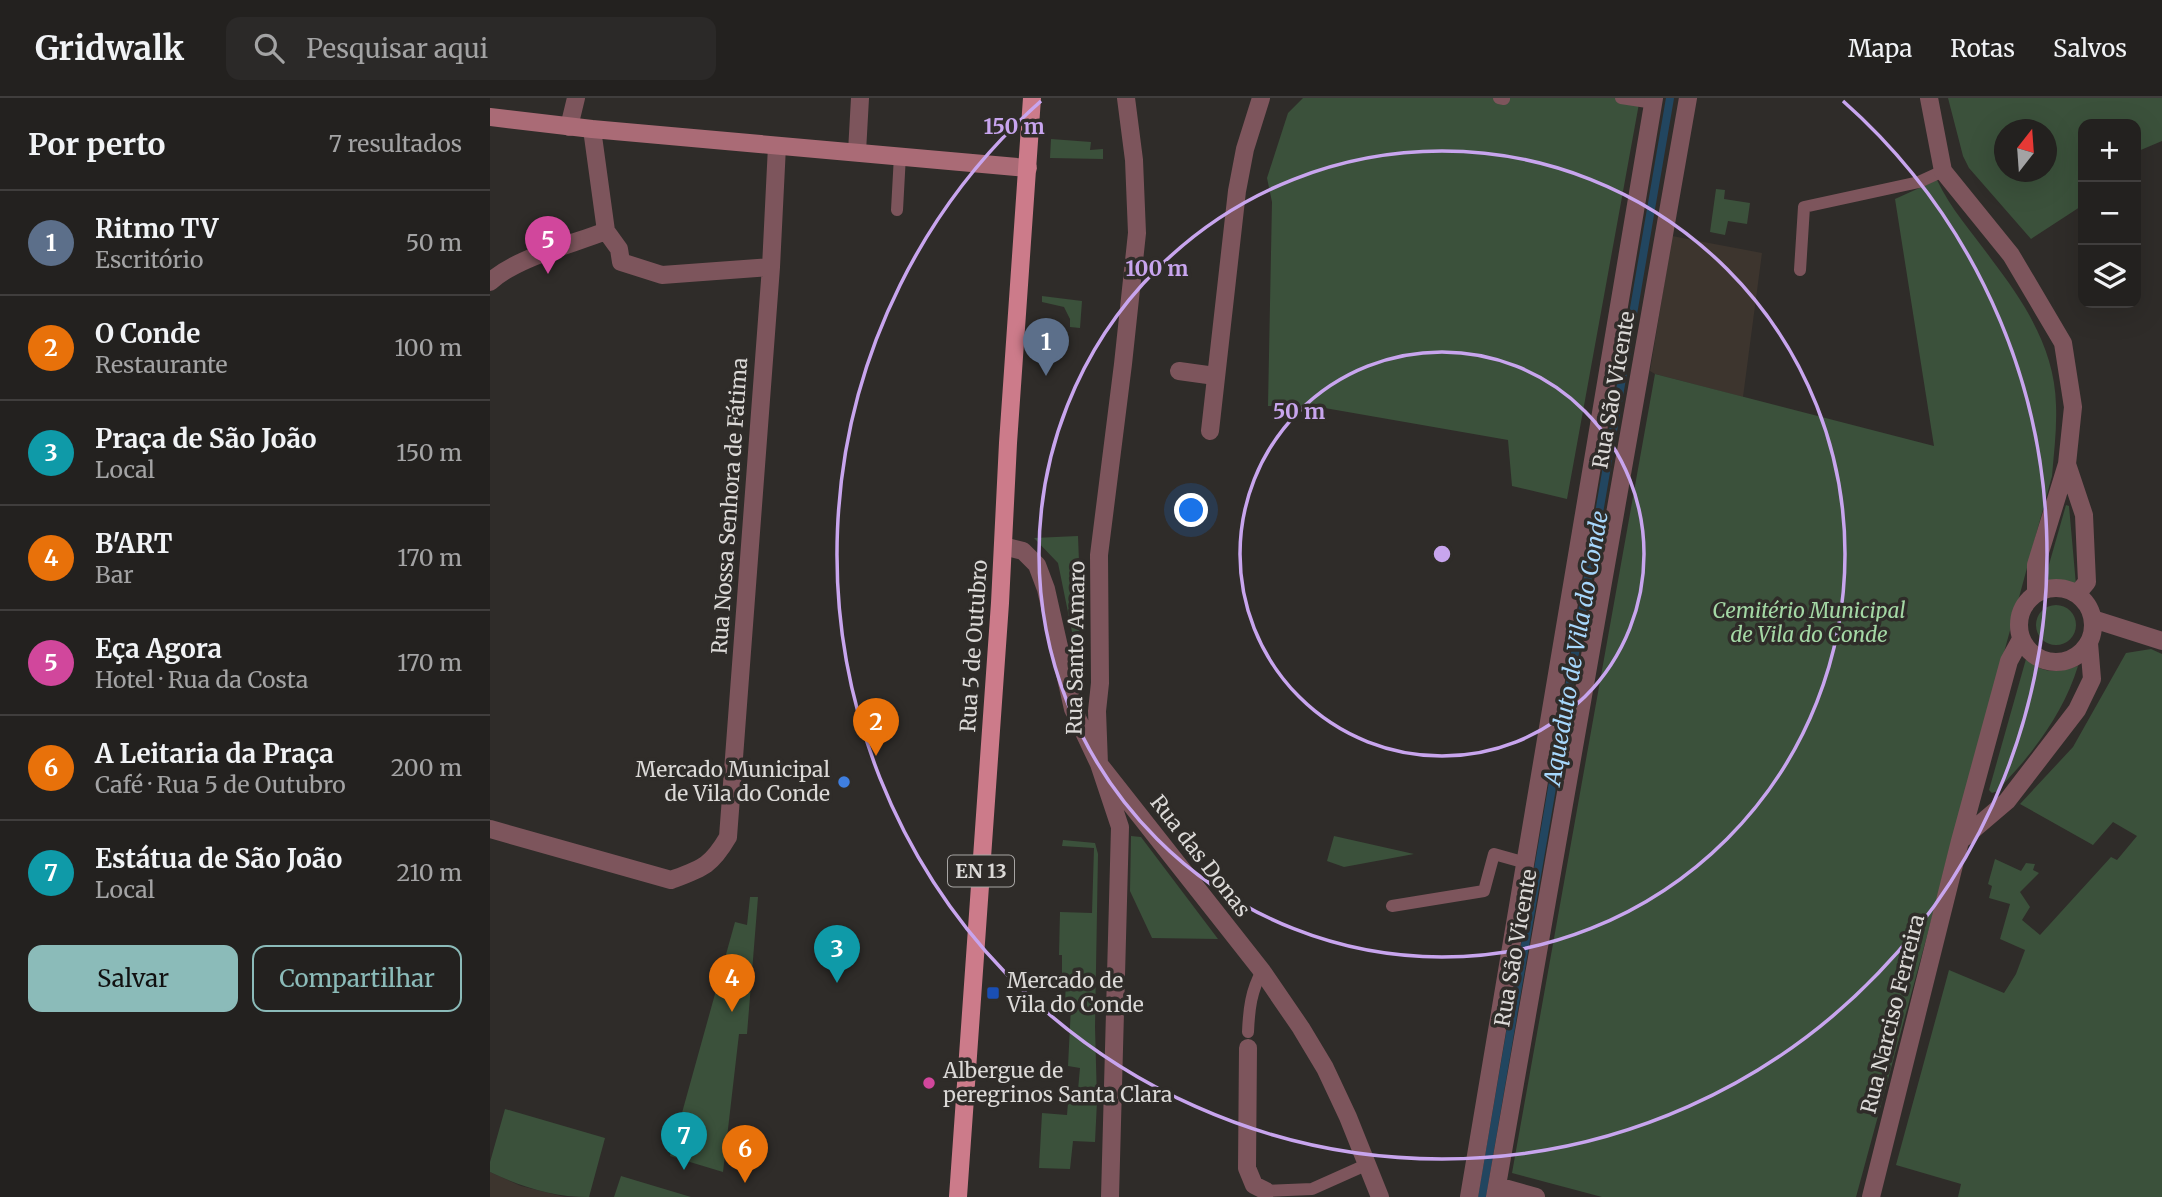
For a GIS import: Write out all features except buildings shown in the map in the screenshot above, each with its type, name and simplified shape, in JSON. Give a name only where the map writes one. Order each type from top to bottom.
[{"type":"main road","name":"Rua 5 de Outubro","points":[[958,1197],[1032,98]]},
{"type":"street","points":[[569,127],[576,98]]},
{"type":"street","points":[[857,152],[860,98]]},
{"type":"street","name":"Rua Santo Amaro","points":[[1110,1197],[1120,827],[1098,764],[1099,555],[1137,233],[1134,160],[1126,98]]},
{"type":"street","points":[[1210,431],[1237,191],[1245,149],[1261,98]]},
{"type":"street","name":"Rua São Vicente","points":[[1496,1191],[1688,98]]},
{"type":"street","points":[[1929,98],[1943,171],[2011,255],[2063,343],[2073,407],[2067,464],[2036,565],[2036,594]]},
{"type":"street","name":"Rua São Vicente","points":[[1470,1189],[1654,100]]},
{"type":"street","points":[[490,117],[569,127],[1028,168]]},
{"type":"street","points":[[592,129],[606,231],[619,249],[621,262],[662,275],[771,267]]},
{"type":"street","name":"Rua Nossa Senhora de Fátima","points":[[490,829],[671,880],[695,871],[715,858],[728,837],[771,267],[777,146]]},
{"type":"street","points":[[490,282],[499,273],[520,263],[606,231]]},
{"type":"street","points":[[1179,371],[1215,376]]},
{"type":"street","points":[[2067,464],[2084,515],[2087,582],[2077,594]]},
{"type":"street","name":"Rua das Donas","points":[[1003,546],[1023,551],[1037,565],[1046,589],[1073,709],[1098,764],[1262,971],[1301,1028],[1325,1069],[1380,1197]]},
{"type":"street","points":[[2057,587],[2077,594],[2090,609],[2093,619],[2094,632],[2089,643],[2075,658],[2054,663],[2034,656],[2021,639],[2019,619],[2022,609],[2036,594],[2045,589],[2057,587]]},
{"type":"street","points":[[2093,619],[2162,641]]},
{"type":"street","name":"Rua Narciso Ferreira","points":[[1871,1197],[1960,841],[2009,661],[2021,639]]},
{"type":"street","points":[[1960,841],[2007,801],[2077,710],[2092,679],[2089,643]]},
{"type":"street","points":[[1248,1040],[1247,1168],[1254,1185],[1266,1191]]},
{"type":"street","points":[[1496,1191],[1536,1197]]},
{"type":"lane","points":[[1621,98],[1654,100]]},
{"type":"lane","points":[[897,210],[900,155]]},
{"type":"lane","points":[[1800,270],[1804,207],[1919,181],[1943,171]]},
{"type":"lane","points":[[1392,906],[1484,891],[1494,854],[1526,863]]},
{"type":"lane","points":[[1248,1040],[1247,991],[1262,971]]},
{"type":"lane","points":[[1266,1191],[1312,1189],[1368,1164]]},
{"type":"shaded area","points":[[1672,236],[1762,253],[1743,397],[1650,371]]},
{"type":"shaded area","points":[[490,1172],[521,1186],[565,1197],[490,1197]]},
{"type":"green space","points":[[1303,98],[1640,98],[1567,499],[1512,486],[1508,440],[1319,407],[1268,406],[1272,202],[1267,178],[1288,113]]},
{"type":"green space","points":[[1948,98],[2162,98],[2162,141],[2141,150],[2141,119],[2078,119],[2078,208],[2031,239],[1969,168],[1963,156]]},
{"type":"green space","points":[[1051,139],[1091,142],[1090,150],[1103,149],[1103,159],[1050,158]]},
{"type":"green space","name":"Cemitério Municipal de Vila do Conde","points":[[1937,180],[1956,212],[2016,293],[2036,328],[2050,365],[2054,385],[2055,440],[2052,476],[1856,1197],[1602,1197],[1512,1173],[1655,374],[1934,446],[1895,199]]},
{"type":"green space","points":[[1716,189],[1725,190],[1724,199],[1750,203],[1747,224],[1728,221],[1725,235],[1710,232]]},
{"type":"green space","points":[[1042,296],[1082,301],[1080,328],[1070,327],[1070,319],[1064,307],[1042,302]]},
{"type":"green space","points":[[2066,505],[2069,506],[2076,585],[2054,580],[2044,582]]},
{"type":"green space","points":[[1078,536],[1084,691],[1058,563],[1034,538]]},
{"type":"green space","points":[[2056,605],[2064,606],[2070,611],[2075,617],[2075,633],[2070,639],[2064,644],[2056,645],[2048,644],[2042,639],[2037,633],[2036,625],[2037,617],[2042,611],[2048,606]]},
{"type":"green space","points":[[2151,649],[2162,654],[2162,1197],[1958,1197],[1961,1184],[1896,1165],[1949,970],[2004,993],[2016,974],[2025,950],[2000,939],[2010,904],[1989,898],[1992,886],[1988,884],[1995,859],[2021,871],[2026,863],[2035,864],[2033,870],[2039,873],[2020,892],[2030,907],[2022,920],[2040,935],[2111,857],[2117,860],[2137,836],[2113,822],[2093,845],[2020,804],[2073,747],[2126,653]]},
{"type":"green space","points":[[2026,659],[2039,668],[2051,671],[2078,666],[2057,714],[2043,736],[1998,791],[1992,793],[1989,790]]},
{"type":"green space","points":[[1131,836],[1141,837],[1218,939],[1152,938],[1130,891]]},
{"type":"green space","points":[[1334,836],[1414,854],[1344,867],[1327,861]]},
{"type":"green space","points":[[1063,840],[1095,843],[1098,854],[1095,1142],[1073,1141],[1070,1169],[1039,1168],[1042,1113],[1067,1115],[1069,1090],[1078,1090],[1080,1068],[1068,1066],[1071,1006],[1065,1005],[1066,977],[1062,975],[1062,955],[1059,955],[1060,912],[1092,913],[1094,848],[1062,846]]},
{"type":"green space","points":[[750,897],[758,897],[747,1034],[739,1034],[723,1172],[670,1156],[735,922],[747,925]]},
{"type":"green space","points":[[505,1109],[605,1138],[589,1197],[538,1190],[490,1172],[490,1162]]},
{"type":"green space","points":[[621,1176],[691,1197],[614,1197]]},
{"type":"waterway","name":"Aqueduto de Vila do Conde","points":[[1482,1197],[1670,98]]},
{"type":"place","name":"Eça Agora","points":[[548,274]]},
{"type":"place","name":"Ritmo TV","points":[[1046,376]]},
{"type":"place","name":"O Conde","points":[[876,756]]},
{"type":"place","name":"Mercado Municipal de Vila do Conde","points":[[844,782]]},
{"type":"place","name":"Praça de São João","points":[[837,983]]},
{"type":"place","name":"Mercado de Vila do Conde","points":[[993,993]]},
{"type":"place","name":"B'ART","points":[[732,1012]]},
{"type":"place","name":"Albergue de peregrinos Santa Clara","points":[[929,1083]]},
{"type":"place","name":"Estátua de São João","points":[[684,1170]]},
{"type":"place","name":"A Leitaria da Praça","points":[[745,1183]]}]
